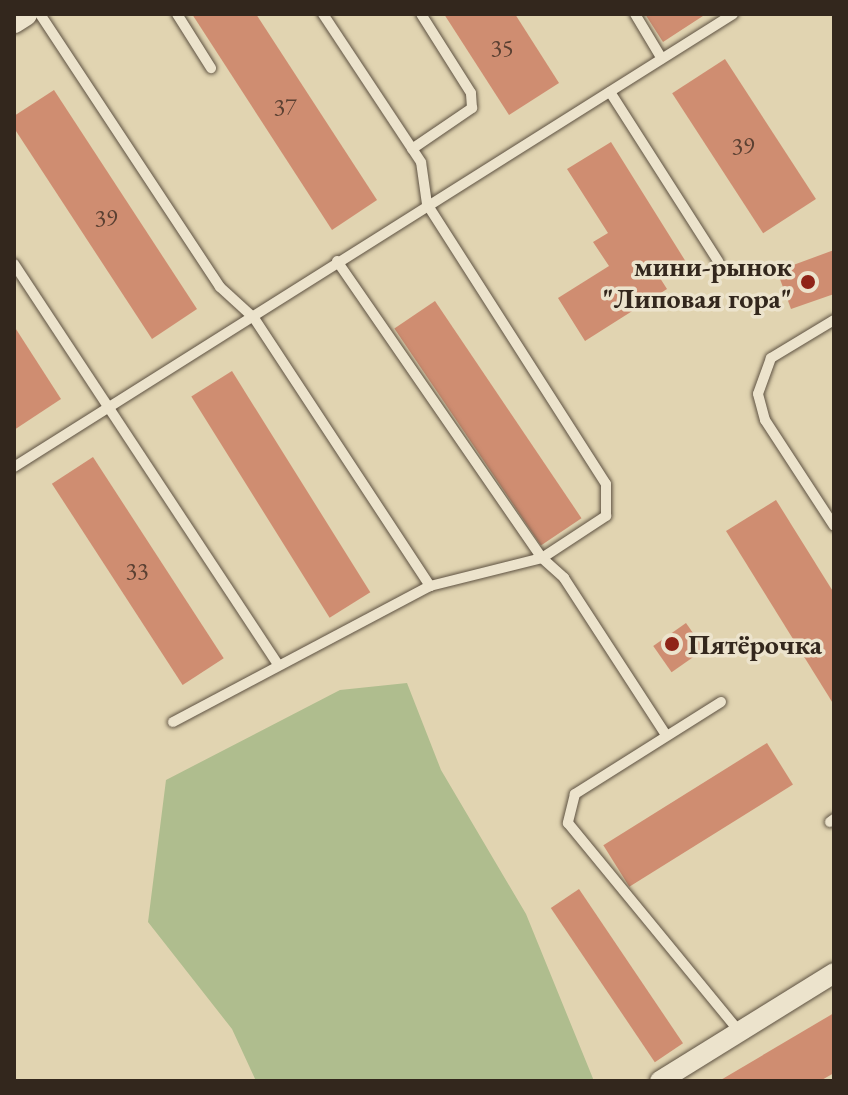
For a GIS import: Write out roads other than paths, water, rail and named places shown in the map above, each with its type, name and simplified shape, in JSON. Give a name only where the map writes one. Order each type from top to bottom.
[{"type":"street","points":[[14,21],[25,14]]},
{"type":"street","points":[[660,1081],[834,973]]},
{"type":"lane","points":[[40,14],[220,287],[254,318],[430,586]]},
{"type":"lane","points":[[177,14],[211,68]]},
{"type":"lane","points":[[173,722],[430,586],[542,558],[606,516],[606,484],[427,204],[421,162],[323,14]]},
{"type":"lane","points":[[412,149],[472,108],[471,93],[421,14]]},
{"type":"lane","points":[[635,14],[662,59]]},
{"type":"lane","points":[[14,467],[733,14]]},
{"type":"lane","points":[[610,92],[718,261]]},
{"type":"lane","points":[[337,261],[542,558],[564,578],[666,735]]},
{"type":"lane","points":[[14,264],[278,665]]},
{"type":"lane","points":[[834,320],[771,358],[758,394],[765,420],[834,526]]},
{"type":"lane","points":[[721,702],[575,794],[568,823],[739,1031]]},
{"type":"place","name":"мини-рынок \"Липовая гора\"","points":[[808,282]]},
{"type":"place","name":"Пятёрочка","points":[[672,644]]}]
